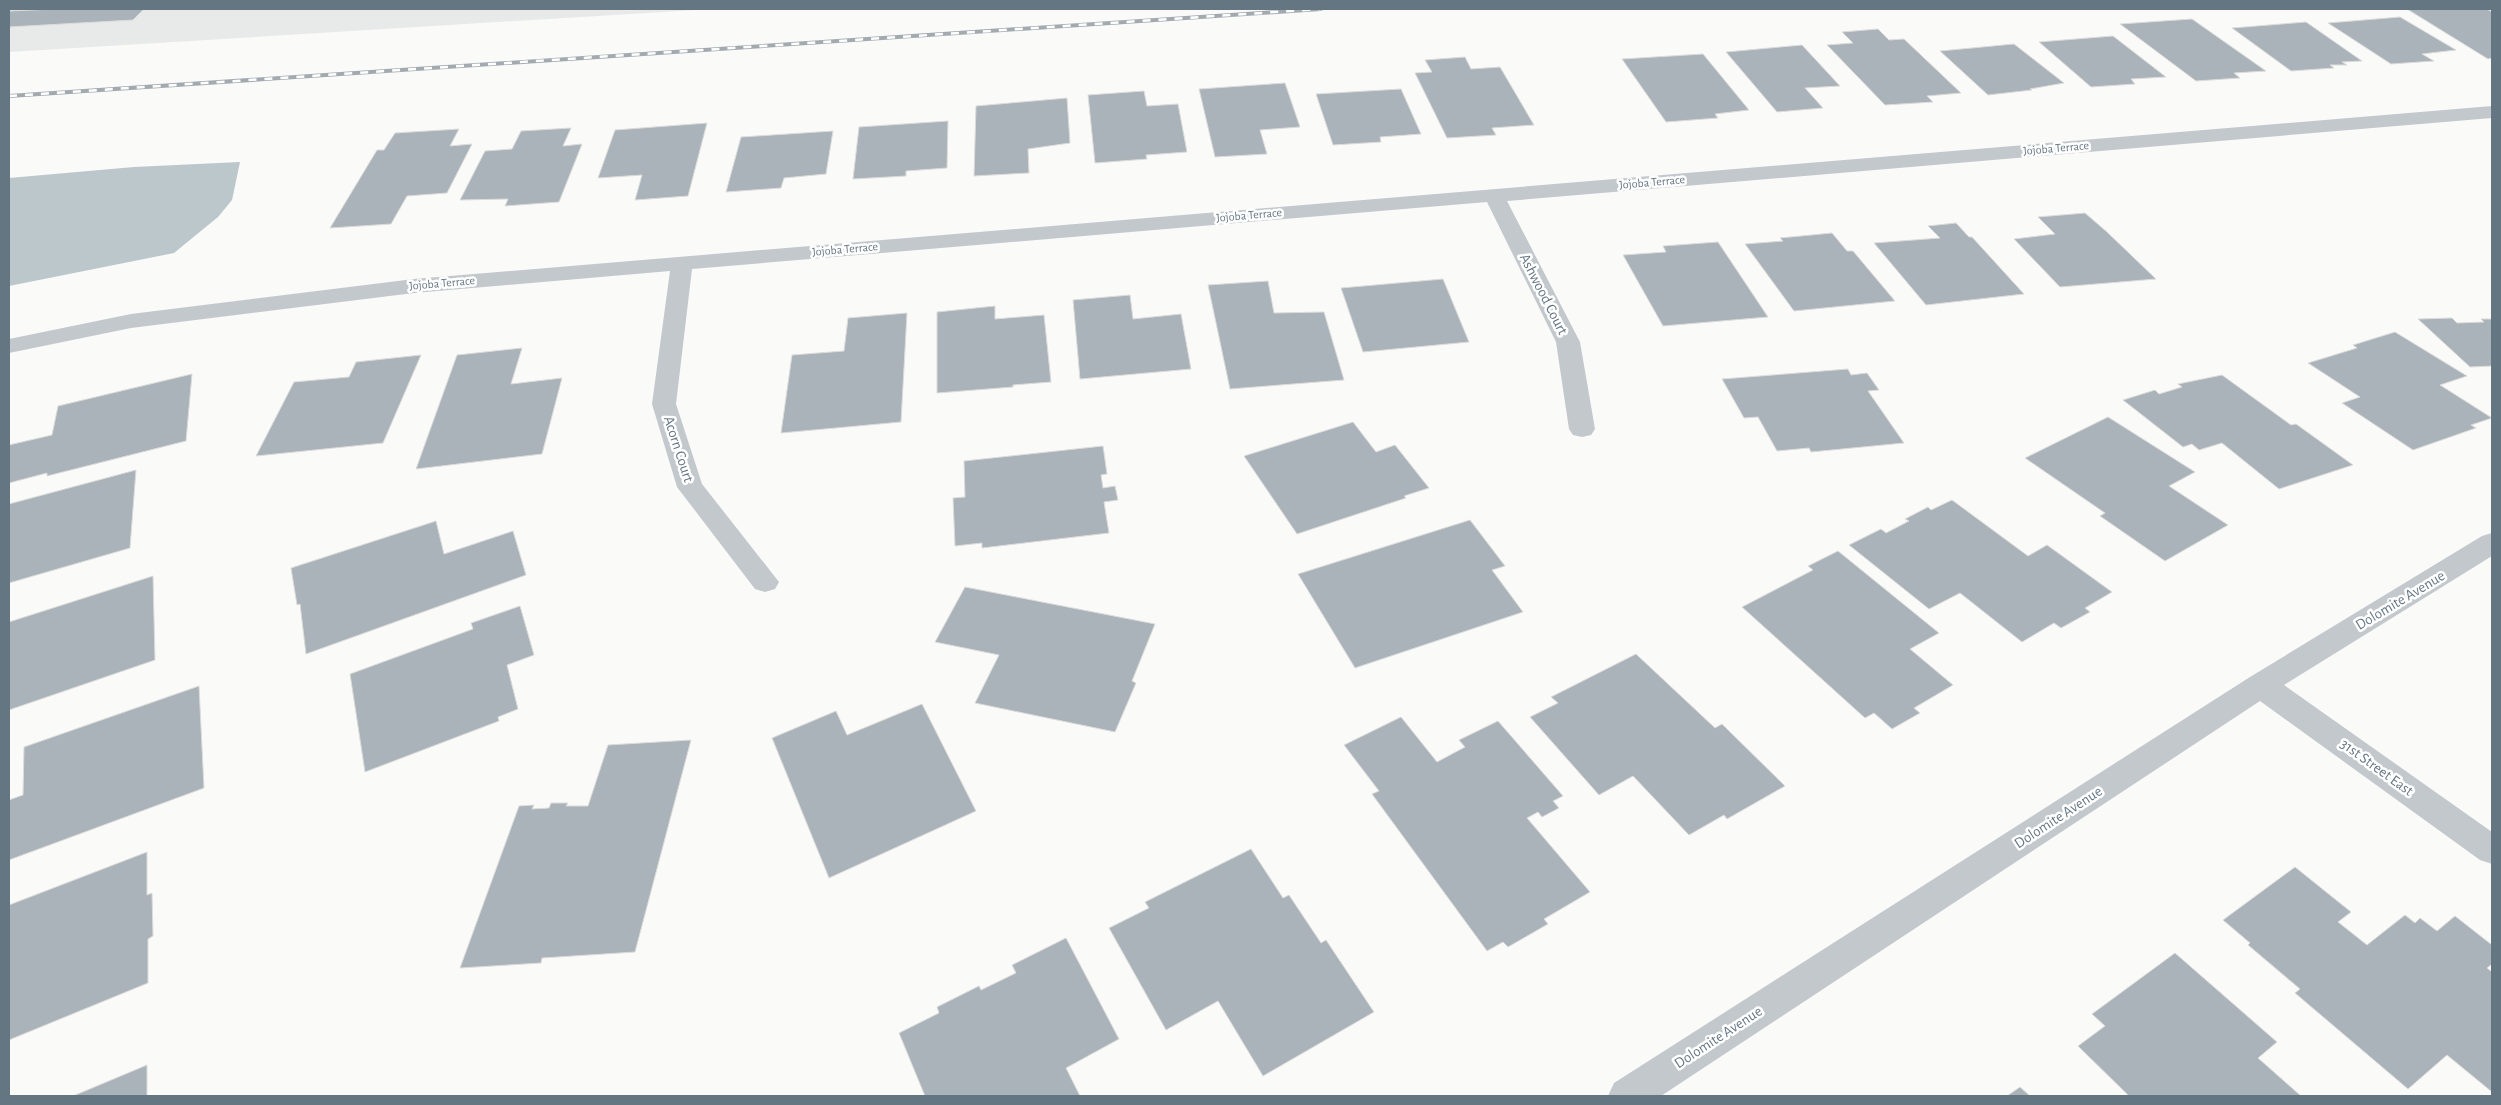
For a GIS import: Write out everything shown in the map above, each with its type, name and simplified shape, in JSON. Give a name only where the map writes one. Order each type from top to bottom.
[{"type":"street","name":"Jojoba Terrace","points":[[9,346],[131,321],[414,286],[2492,112]]},
{"type":"street","name":"Ashwood Court","points":[[1494,195],[1568,342],[1582,429]]},
{"type":"street","name":"Acorn Court","points":[[682,263],[664,404],[690,487],[765,582]]},
{"type":"street","name":"Dolomite Avenue","points":[[1626,1096],[2261,685],[2492,543]]},
{"type":"street","name":"31st Street East","points":[[2261,685],[2492,850]]},
{"type":"shaded area","points":[[9,9],[712,9],[9,52]]},
{"type":"shaded area","points":[[240,162],[232,200],[218,217],[174,253],[9,286],[9,178],[134,167]]},
{"type":"building","points":[[144,9],[133,20],[9,27],[9,11]]},
{"type":"building","points":[[2407,9],[2487,9],[2492,12],[2492,58],[2488,59]]},
{"type":"building","points":[[2400,17],[2456,50],[2422,54],[2434,61],[2391,64],[2328,23]]},
{"type":"building","points":[[2192,19],[2266,71],[2234,73],[2240,78],[2196,81],[2120,24]]},
{"type":"building","points":[[2306,22],[2362,61],[2342,62],[2347,65],[2330,65],[2334,68],[2291,71],[2232,28]]},
{"type":"building","points":[[1878,29],[1889,40],[1904,39],[1961,93],[1927,96],[1933,102],[1885,105],[1827,45],[1853,43],[1842,32]]},
{"type":"building","points":[[2113,36],[2166,77],[2131,79],[2135,84],[2091,87],[2039,42]]},
{"type":"building","points":[[2014,44],[2064,83],[2030,89],[2032,90],[1988,95],[1940,51]]},
{"type":"building","points":[[1802,45],[1840,86],[1805,88],[1823,108],[1777,112],[1726,52]]},
{"type":"building","points":[[1703,54],[1749,110],[1715,114],[1718,118],[1666,122],[1622,59]]},
{"type":"building","points":[[1465,57],[1471,69],[1500,67],[1534,125],[1492,128],[1496,135],[1447,138],[1415,73],[1432,72],[1425,60]]},
{"type":"building","points":[[1285,83],[1300,127],[1260,130],[1267,154],[1215,157],[1199,89]]},
{"type":"building","points":[[1401,89],[1421,134],[1380,137],[1381,142],[1333,145],[1316,94]]},
{"type":"building","points":[[1144,91],[1147,106],[1178,104],[1187,152],[1146,155],[1147,159],[1095,163],[1088,95]]},
{"type":"building","points":[[1067,98],[1070,143],[1028,149],[1029,173],[974,176],[976,106]]},
{"type":"building","points":[[948,121],[947,168],[906,171],[906,176],[853,179],[859,127]]},
{"type":"building","points":[[707,123],[688,196],[635,200],[642,175],[598,178],[615,130]]},
{"type":"building","points":[[571,128],[563,146],[582,144],[559,202],[505,206],[508,199],[460,200],[485,151],[512,149],[521,131]]},
{"type":"building","points":[[459,129],[450,146],[472,144],[447,193],[407,196],[391,224],[330,228],[377,150],[384,150],[395,133]]},
{"type":"building","points":[[833,131],[826,174],[784,178],[781,188],[726,192],[741,137]]},
{"type":"building","points":[[2085,213],[2156,279],[2060,287],[2014,239],[2055,234],[2038,217]]},
{"type":"building","points":[[1956,223],[1969,237],[1972,237],[2024,294],[1926,305],[1874,243],[1940,238],[1928,226]]},
{"type":"building","points":[[1832,233],[1847,251],[1853,251],[1895,301],[1794,311],[1745,244],[1783,241],[1780,238]]},
{"type":"building","points":[[1718,242],[1768,317],[1663,326],[1623,255],[1666,252],[1663,246]]},
{"type":"building","points":[[1443,279],[1469,342],[1363,352],[1341,288]]},
{"type":"building","points":[[1268,281],[1274,313],[1324,312],[1344,380],[1230,389],[1208,285]]},
{"type":"building","points":[[1130,295],[1133,319],[1181,314],[1191,369],[1080,379],[1073,300]]},
{"type":"building","points":[[995,306],[995,319],[1044,315],[1051,382],[937,393],[937,312]]},
{"type":"building","points":[[907,313],[901,422],[781,433],[792,355],[844,351],[848,318]]},
{"type":"building","points":[[2452,318],[2457,323],[2484,322],[2481,319],[2492,319],[2492,366],[2470,367],[2418,319]]},
{"type":"building","points":[[2395,332],[2467,376],[2440,385],[2492,418],[2471,425],[2476,428],[2413,450],[2342,403],[2360,397],[2308,363],[2357,348],[2353,345]]},
{"type":"building","points":[[522,348],[511,384],[562,378],[542,454],[416,469],[457,355]]},
{"type":"building","points":[[421,355],[383,443],[256,456],[294,382],[349,377],[356,362]]},
{"type":"building","points":[[1848,369],[1851,375],[1867,373],[1879,390],[1868,391],[1904,443],[1811,452],[1809,448],[1777,451],[1758,417],[1744,418],[1722,379]]},
{"type":"building","points":[[192,374],[186,441],[47,476],[47,473],[9,483],[9,445],[52,435],[58,406]]},
{"type":"building","points":[[2222,375],[2291,425],[2296,424],[2353,465],[2279,489],[2222,443],[2199,450],[2192,444],[2183,447],[2123,400],[2155,390],[2159,394],[2182,387],[2178,384]]},
{"type":"building","points":[[2108,417],[2195,472],[2169,486],[2228,525],[2165,561],[2100,516],[2105,513],[2025,458]]},
{"type":"building","points":[[1353,422],[1376,452],[1395,445],[1429,488],[1404,496],[1406,498],[1297,534],[1244,456]]},
{"type":"building","points":[[1103,446],[1107,474],[1101,475],[1103,488],[1115,486],[1118,500],[1104,502],[1109,533],[982,548],[982,543],[955,546],[953,498],[965,497],[964,461]]},
{"type":"building","points":[[136,470],[130,548],[9,583],[9,504]]},
{"type":"building","points":[[1952,500],[2028,556],[2047,545],[2112,592],[2085,608],[2090,612],[2061,628],[2054,623],[2022,642],[1960,593],[1929,609],[1849,545],[1881,529],[1886,533],[1909,521],[1905,519],[1928,507],[1931,510]]},
{"type":"building","points":[[1470,520],[1505,566],[1492,570],[1523,612],[1355,668],[1298,574]]},
{"type":"building","points":[[436,521],[444,554],[513,531],[526,575],[306,654],[300,604],[297,605],[291,568]]},
{"type":"building","points":[[1838,551],[1939,633],[1910,649],[1953,685],[1914,708],[1920,713],[1892,729],[1874,713],[1865,718],[1742,607],[1813,570],[1808,566]]},
{"type":"building","points":[[153,576],[155,660],[9,710],[9,622]]},
{"type":"building","points":[[965,587],[1155,624],[1132,681],[1136,683],[1115,732],[975,703],[999,655],[935,642]]},
{"type":"building","points":[[520,606],[534,655],[507,665],[518,709],[498,717],[499,721],[365,772],[350,674],[473,629],[471,623]]},
{"type":"building","points":[[1636,654],[1715,728],[1722,724],[1785,786],[1727,819],[1724,815],[1689,835],[1633,776],[1599,795],[1530,717],[1558,703],[1551,697]]},
{"type":"building","points":[[199,686],[204,788],[9,860],[9,800],[23,795],[24,747]]},
{"type":"building","points":[[922,704],[976,811],[829,878],[772,738],[836,711],[847,735]]},
{"type":"building","points":[[1401,717],[1437,762],[1465,747],[1459,740],[1498,721],[1563,796],[1553,801],[1559,808],[1542,817],[1538,812],[1527,818],[1590,892],[1544,919],[1548,924],[1508,947],[1503,942],[1487,951],[1372,794],[1379,791],[1344,745]]},
{"type":"building","points":[[691,740],[635,952],[542,958],[541,963],[460,968],[519,806],[534,805],[532,809],[549,808],[551,803],[568,803],[566,806],[588,806],[608,745]]},
{"type":"building","points":[[1251,849],[1283,898],[1289,895],[1321,943],[1326,940],[1374,1012],[1263,1076],[1218,1001],[1166,1030],[1109,928],[1149,908],[1145,902]]},
{"type":"building","points":[[147,852],[147,895],[152,893],[153,936],[148,939],[148,983],[9,1040],[9,905]]},
{"type":"building","points":[[2295,867],[2351,912],[2338,922],[2367,945],[2405,915],[2415,923],[2420,918],[2437,931],[2455,916],[2492,945],[2492,964],[2487,968],[2492,972],[2492,1092],[2447,1055],[2408,1089],[2295,993],[2300,989],[2248,945],[2250,943],[2223,920]]},
{"type":"building","points":[[1066,938],[1119,1039],[1066,1068],[1080,1096],[925,1096],[899,1033],[939,1013],[937,1007],[979,986],[981,990],[1016,973],[1012,965]]},
{"type":"building","points":[[2175,953],[2277,1042],[2258,1058],[2301,1096],[2129,1096],[2078,1046],[2105,1026],[2092,1014]]},
{"type":"building","points":[[147,1065],[147,1096],[73,1096]]},
{"type":"building","points":[[2020,1087],[2030,1096],[2007,1096]]},
{"type":"railway","points":[[9,96],[1321,9]]}]
